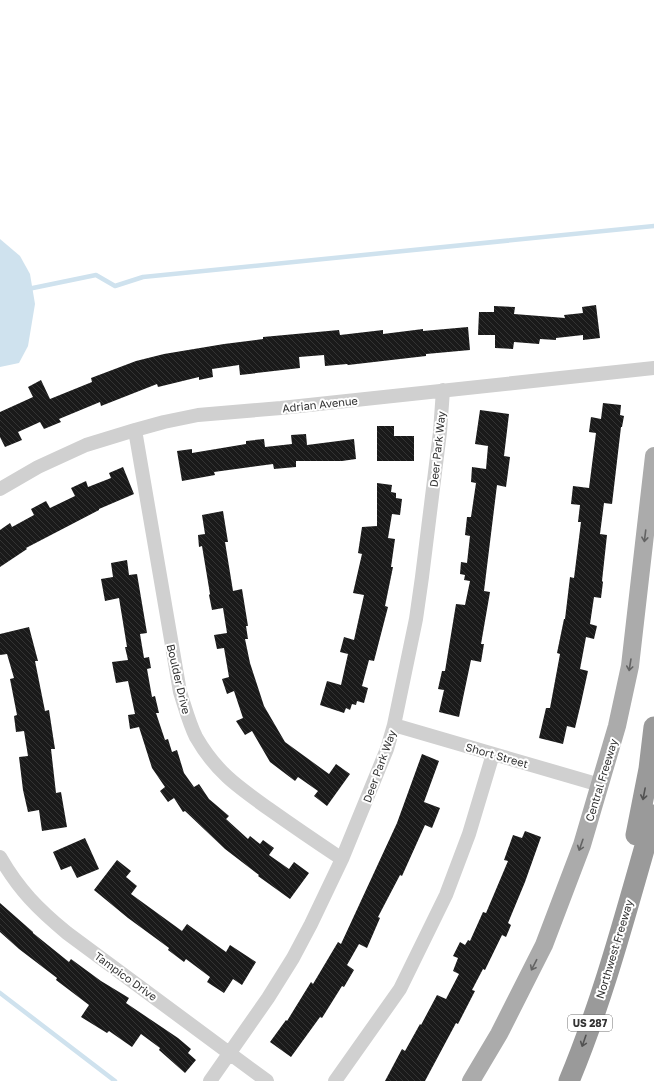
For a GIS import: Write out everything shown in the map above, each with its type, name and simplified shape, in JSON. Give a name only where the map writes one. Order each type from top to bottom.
[{"type":"highway","points":[[611,965],[649,769],[654,727]]},
{"type":"highway","name":"Northwest Freeway","points":[[569,1081],[578,1060],[611,965],[654,815]]},
{"type":"main road","name":"Central Freeway","points":[[471,1081],[499,1034],[544,945],[582,844],[617,726],[630,666],[654,456]]},
{"type":"street","name":"Adrian Avenue","points":[[0,489],[38,467],[86,446],[164,422],[198,416],[654,368]]},
{"type":"street","name":"Deer Park Way","points":[[210,1081],[231,1053],[293,958],[342,860],[388,749],[416,619],[440,432],[443,390]]},
{"type":"street","name":"Boulder Drive","points":[[135,430],[180,692],[196,737],[208,756],[228,778],[249,795],[342,860]]},
{"type":"street","name":"Short Street","points":[[394,725],[600,784]]},
{"type":"street","points":[[335,1081],[400,989],[446,895],[469,834],[493,754]]},
{"type":"street","name":"Tampico Drive","points":[[0,857],[11,877],[43,913],[67,933],[268,1081]]},
{"type":"water","points":[[0,239],[20,256],[30,274],[35,304],[28,346],[19,363],[0,367]]},
{"type":"building","points":[[596,305],[600,338],[583,340],[583,335],[556,338],[556,340],[540,339],[539,344],[514,342],[513,349],[495,348],[495,335],[478,335],[479,312],[494,312],[494,306],[515,307],[514,314],[565,318],[564,315],[583,313],[582,307]]},
{"type":"building","points":[[468,327],[470,350],[426,354],[426,356],[348,365],[325,366],[324,355],[299,357],[300,368],[240,375],[239,365],[212,369],[213,377],[199,380],[199,377],[158,387],[157,384],[101,406],[100,402],[59,419],[61,422],[44,429],[40,422],[18,432],[22,440],[5,447],[0,437],[0,412],[33,397],[28,387],[41,380],[50,399],[92,382],[91,378],[136,361],[164,354],[263,339],[263,337],[339,330],[340,335],[383,330],[383,334],[423,329],[423,331]]},
{"type":"building","points":[[603,403],[621,405],[620,415],[624,416],[621,427],[612,504],[604,503],[600,534],[607,535],[603,582],[601,598],[594,597],[590,624],[597,626],[594,639],[586,637],[580,669],[588,671],[575,728],[567,726],[563,744],[539,738],[546,708],[550,708],[560,654],[557,653],[565,619],[570,577],[574,578],[581,522],[578,522],[580,505],[571,504],[573,486],[589,488],[596,433],[589,432],[591,417],[601,419]]},
{"type":"building","points":[[480,410],[509,414],[504,456],[510,457],[506,487],[497,485],[484,591],[490,592],[481,644],[484,644],[481,662],[471,660],[459,717],[439,712],[444,690],[438,689],[442,671],[445,671],[456,604],[465,605],[470,581],[464,580],[465,575],[460,574],[461,562],[467,563],[470,536],[465,535],[467,517],[471,517],[476,483],[471,482],[472,467],[486,469],[488,446],[475,444]]},
{"type":"building","points":[[377,426],[394,426],[394,436],[414,436],[414,461],[377,461]]},
{"type":"building","points":[[306,434],[307,445],[354,439],[356,459],[342,461],[296,461],[296,467],[274,469],[273,464],[214,472],[215,475],[182,481],[177,451],[192,449],[192,453],[246,444],[246,441],[264,439],[265,447],[292,444],[291,435]]},
{"type":"building","points":[[123,467],[134,494],[99,509],[26,548],[27,549],[0,567],[0,530],[10,523],[12,527],[34,515],[31,509],[46,501],[50,508],[75,496],[71,488],[86,481],[88,487],[111,478],[109,473]]},
{"type":"building","points":[[377,483],[392,485],[391,492],[396,493],[396,498],[402,499],[400,515],[392,514],[388,538],[395,539],[391,567],[393,567],[385,606],[388,607],[374,661],[369,660],[362,686],[368,688],[364,703],[357,701],[356,705],[352,704],[350,710],[346,708],[344,713],[320,705],[327,681],[341,685],[348,654],[340,652],[344,637],[354,640],[364,595],[353,593],[362,554],[358,553],[362,527],[377,526]]},
{"type":"building","points":[[223,511],[228,542],[225,542],[233,591],[242,589],[248,626],[246,626],[248,639],[245,639],[250,663],[264,706],[285,742],[329,774],[336,764],[350,774],[327,806],[314,796],[318,791],[298,777],[295,781],[270,762],[252,731],[245,735],[236,721],[243,718],[234,691],[227,694],[222,679],[229,677],[224,648],[217,649],[214,635],[227,633],[223,608],[212,610],[202,546],[199,547],[198,535],[205,534],[202,515]]},
{"type":"building","points":[[127,560],[129,575],[137,574],[147,633],[140,634],[144,658],[149,657],[151,668],[147,669],[152,697],[155,696],[159,713],[156,713],[165,740],[168,739],[172,752],[177,750],[184,773],[194,787],[199,784],[209,799],[229,816],[226,819],[248,839],[250,836],[260,844],[263,840],[274,848],[269,855],[289,869],[294,862],[309,873],[290,899],[258,876],[259,875],[225,849],[185,811],[183,812],[174,798],[168,802],[160,791],[165,787],[152,768],[139,727],[130,729],[128,715],[135,714],[128,681],[116,683],[112,662],[128,660],[119,598],[105,601],[101,579],[113,577],[111,563]]},
{"type":"building","points":[[29,627],[38,661],[35,661],[45,711],[49,710],[55,749],[51,749],[56,793],[61,792],[67,827],[42,831],[39,810],[28,812],[23,790],[19,757],[28,756],[24,731],[16,732],[14,716],[17,715],[10,679],[14,678],[7,654],[0,655],[0,634]]},
{"type":"building","points":[[422,754],[439,761],[424,802],[440,808],[432,828],[425,825],[402,876],[400,875],[378,917],[380,918],[367,948],[359,944],[347,965],[354,970],[344,987],[342,986],[322,1018],[320,1017],[291,1057],[270,1042],[286,1020],[287,1021],[311,982],[313,984],[338,942],[341,944],[397,823]]},
{"type":"building","points":[[525,831],[541,837],[508,923],[511,925],[506,937],[502,935],[485,970],[483,969],[472,990],[475,991],[458,1024],[456,1023],[425,1081],[385,1081],[402,1049],[405,1051],[437,995],[446,999],[459,974],[453,971],[458,958],[453,956],[460,942],[465,945],[468,940],[470,941],[483,912],[486,913],[508,861],[504,860],[513,835],[522,838]]},
{"type":"building","points":[[85,838],[99,869],[77,878],[71,866],[61,870],[53,852]]},
{"type":"building","points":[[117,860],[131,871],[126,877],[137,886],[131,894],[182,931],[187,924],[226,952],[230,945],[256,962],[242,985],[233,979],[224,993],[207,982],[210,977],[186,959],[184,962],[168,950],[169,948],[128,918],[94,890]]},
{"type":"building","points":[[0,903],[33,933],[69,962],[71,959],[101,981],[129,998],[126,1003],[178,1038],[191,1049],[188,1053],[196,1060],[185,1073],[159,1050],[160,1048],[141,1034],[132,1047],[109,1031],[107,1033],[81,1017],[89,1005],[56,980],[57,978],[19,949],[0,932]]},
{"type":"waterway","points":[[28,289],[96,275],[115,286],[143,277],[654,226]]},
{"type":"waterway","points":[[0,993],[115,1081]]}]
